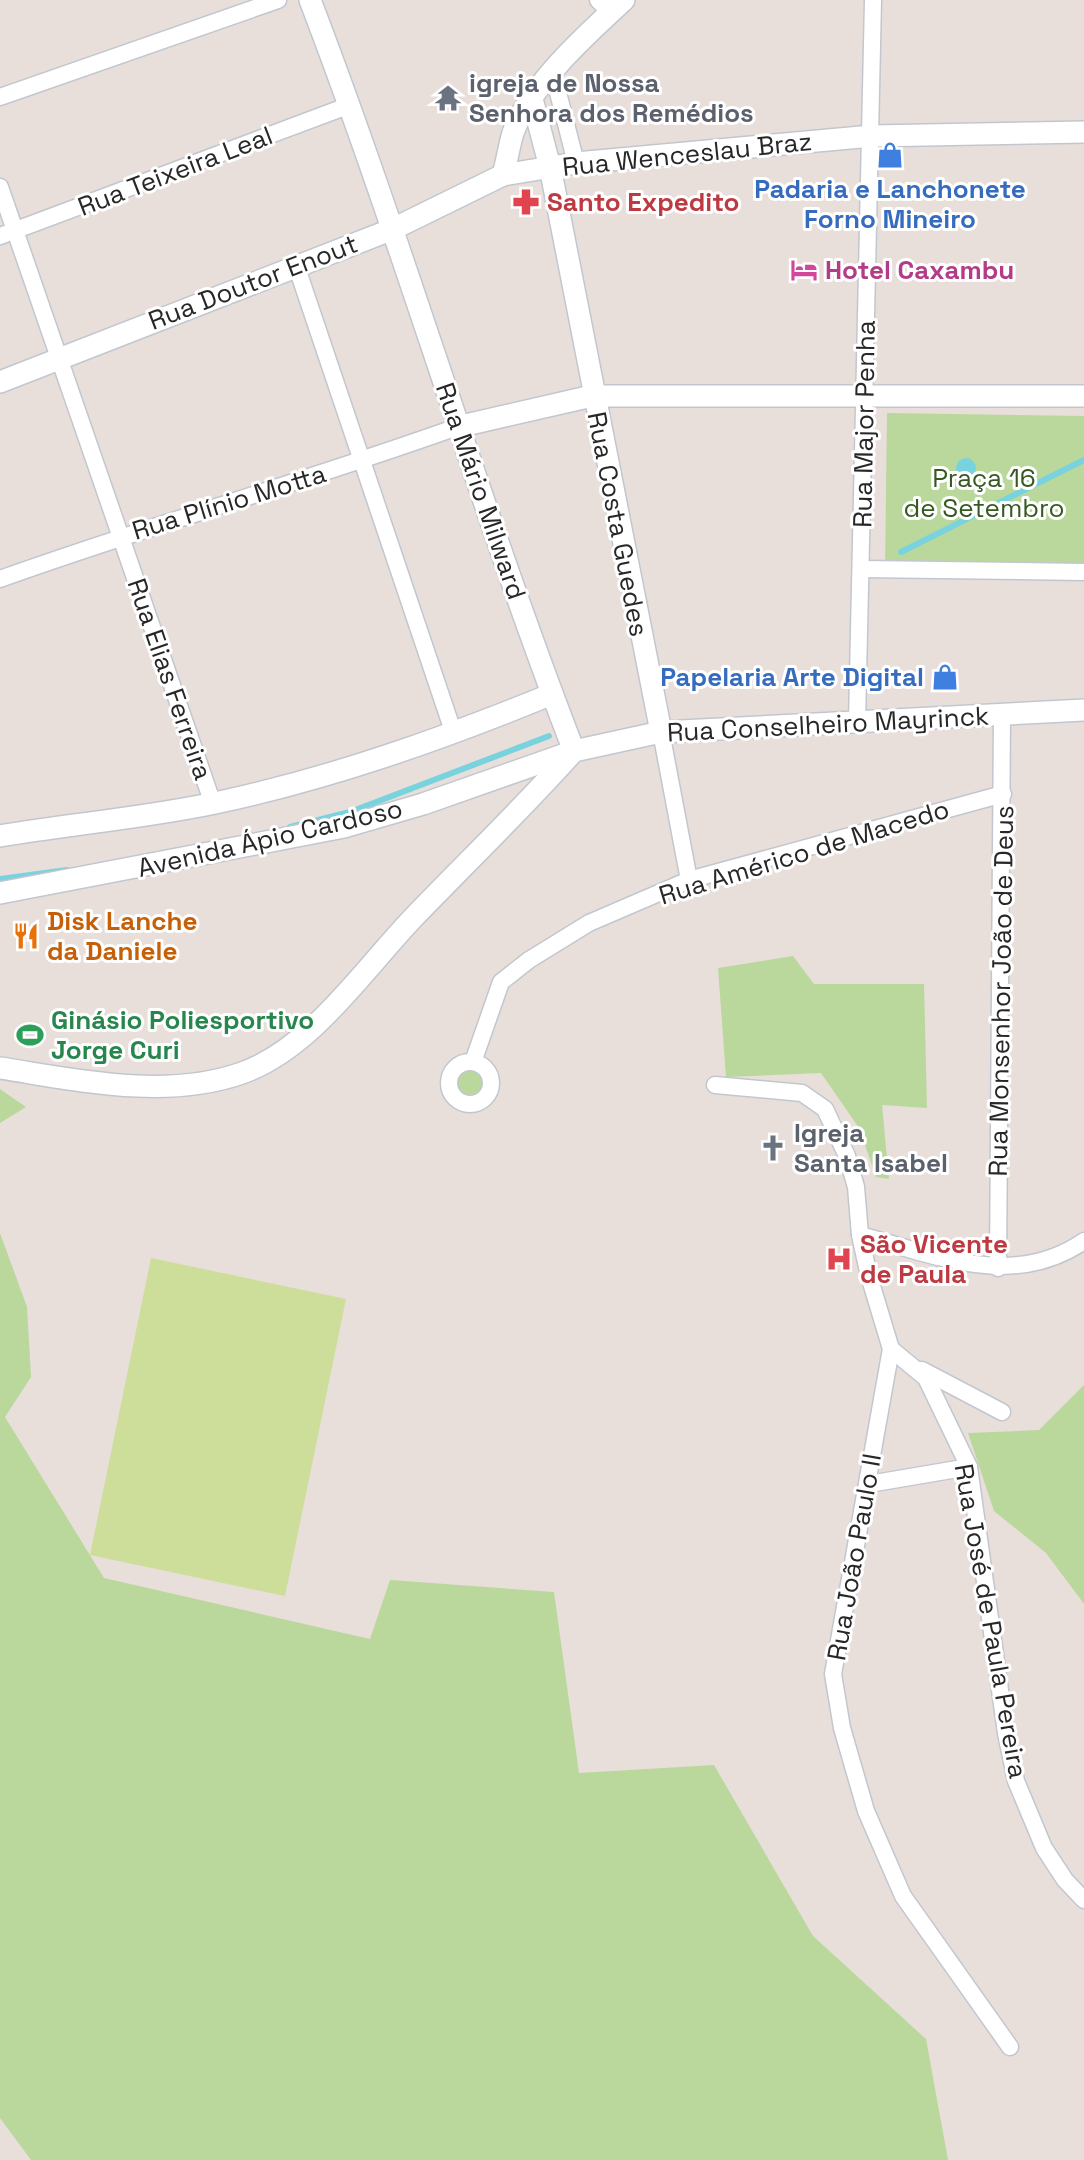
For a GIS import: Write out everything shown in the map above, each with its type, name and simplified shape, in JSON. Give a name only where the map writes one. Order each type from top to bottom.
[{"type":"street","points":[[0,97],[278,0]]},
{"type":"street","name":"Rua Mário Milward","points":[[310,0],[393,229],[457,427],[574,751]]},
{"type":"street","name":"Rua Major Penha","points":[[857,722],[873,0]]},
{"type":"street","points":[[503,175],[514,131],[532,99],[611,4]]},
{"type":"street","points":[[553,73],[576,163]]},
{"type":"street","name":"Rua Costa Guedes","points":[[532,99],[550,167],[689,880]]},
{"type":"street","name":"Rua Teixeira Leal","points":[[8,234],[350,106]]},
{"type":"street","name":"Rua Wenceslau Braz","points":[[503,175],[576,163],[872,136],[1084,132]]},
{"type":"street","name":"Rua Doutor Enout","points":[[0,382],[60,356],[393,229],[503,175]]},
{"type":"street","name":"Rua Elias Ferreira","points":[[0,187],[8,234],[60,356],[213,804]]},
{"type":"street","points":[[296,265],[360,462],[454,734]]},
{"type":"street","points":[[457,427],[593,396],[1084,396]]},
{"type":"street","name":"Rua Plínio Motta","points":[[0,579],[120,536],[360,462],[457,427]]},
{"type":"street","points":[[862,569],[1084,572]]},
{"type":"street","name":"Avenida Ápio Cardoso","points":[[0,836],[213,804],[357,768],[454,734],[552,694]]},
{"type":"street","name":"Rua Conselheiro Mayrinck","points":[[574,751],[661,732],[1084,710]]},
{"type":"street","name":"Rua Monsenhor João de Deus","points":[[998,1268],[1002,715]]},
{"type":"street","points":[[0,1068],[131,1087],[180,1086],[243,1073],[276,1056],[314,1026],[397,935],[574,751]]},
{"type":"street","name":"Avenida Ápio Cardoso","points":[[0,893],[344,827],[423,804],[574,751]]},
{"type":"street","name":"Rua Américo de Macedo","points":[[473,1062],[495,993],[513,971],[589,923],[689,880],[1003,794]]},
{"type":"street","name":"Rua João Paulo II","points":[[715,1085],[802,1093],[819,1102],[836,1126],[847,1156],[856,1188],[860,1235],[891,1349],[869,1484],[836,1640],[833,1674],[842,1728],[866,1811],[903,1896],[1010,2047]]},
{"type":"street","points":[[860,1235],[972,1266],[998,1268],[1034,1264],[1060,1255],[1084,1241]]},
{"type":"street","name":"Rua José de Paula Pereira","points":[[891,1349],[917,1368],[936,1393],[969,1467],[1006,1733],[1016,1781],[1044,1848],[1065,1880],[1084,1900]]},
{"type":"street","points":[[917,1368],[1002,1412]]},
{"type":"street","points":[[869,1484],[969,1467]]},
{"type":"green space","name":"Praça 16 de Setembro","points":[[887,413],[1084,416],[1084,573],[885,569]]},
{"type":"green space","points":[[793,956],[814,984],[924,984],[927,1108],[882,1105],[889,1179],[876,1177],[859,1128],[821,1073],[726,1077],[718,968]]},
{"type":"green space","points":[[470,1066],[482,1071],[487,1083],[482,1095],[470,1100],[458,1095],[453,1083],[458,1071]]},
{"type":"green space","points":[[0,1089],[26,1107],[0,1123]]},
{"type":"green space","points":[[0,1233],[27,1307],[31,1377],[5,1417],[104,1578],[370,1639],[390,1580],[554,1592],[579,1773],[714,1765],[813,1936],[926,2039],[948,2160],[31,2160],[0,2118]]},
{"type":"green space","points":[[151,1258],[346,1299],[285,1596],[90,1555]]},
{"type":"green space","points":[[1084,1385],[1084,1604],[1046,1553],[994,1511],[968,1433],[1039,1430]]},
{"type":"water","points":[[966,458],[973,461],[976,468],[973,475],[966,478],[959,475],[956,468],[959,461]]},
{"type":"waterway","points":[[901,552],[1084,460]]},
{"type":"waterway","points":[[290,827],[350,812],[549,736]]},
{"type":"waterway","points":[[0,879],[67,870]]},
{"type":"place","name":"igreja de Nossa Senhora dos Remédios","points":[[448,98]]},
{"type":"place","name":"Padaria e Lanchonete Forno Mineiro","points":[[890,155]]},
{"type":"place","name":"Santo Expedito","points":[[526,202]]},
{"type":"place","name":"Hotel Caxambu","points":[[804,270]]},
{"type":"place","name":"Papelaria Arte Digital","points":[[945,677]]},
{"type":"place","name":"Disk Lanche da Daniele","points":[[26,936]]},
{"type":"place","name":"Ginásio Poliesportivo Jorge Curi","points":[[30,1035]]},
{"type":"place","name":"Igreja Santa Isabel","points":[[773,1148]]},
{"type":"place","name":"São Vicente de Paula","points":[[839,1259]]}]
